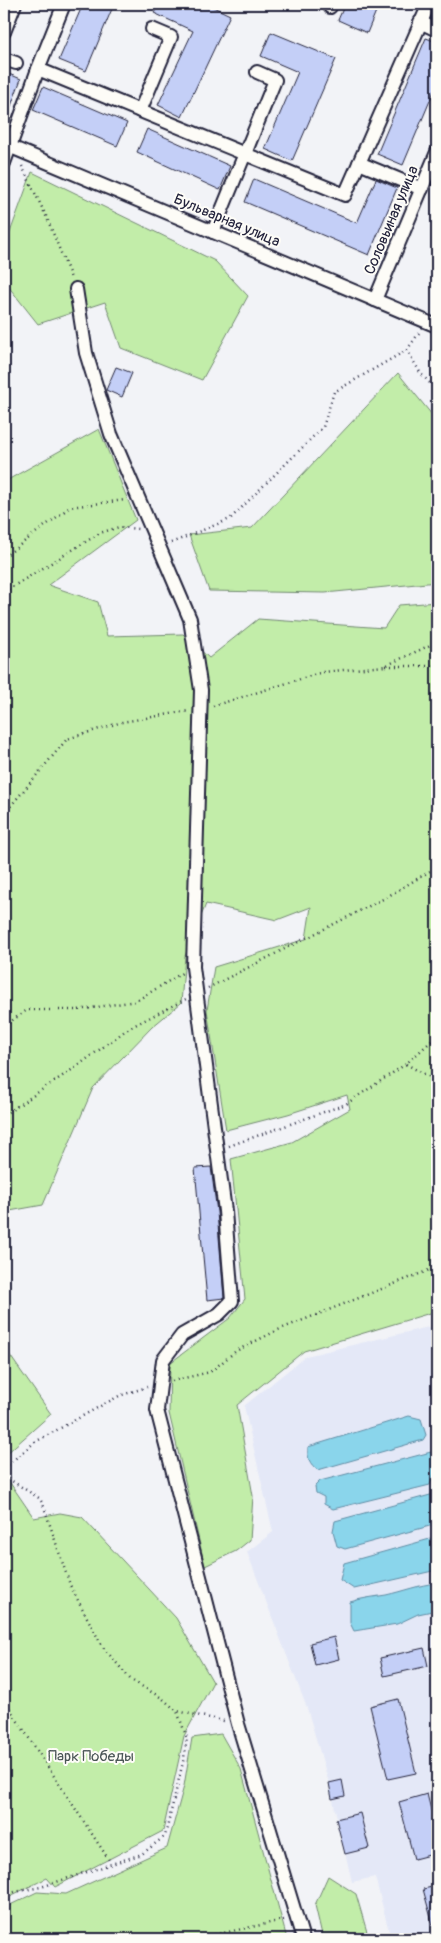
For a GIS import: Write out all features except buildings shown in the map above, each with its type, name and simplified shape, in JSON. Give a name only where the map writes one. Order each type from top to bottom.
[{"type":"street","points":[[4,32],[13,4]]},
{"type":"street","points":[[4,163],[7,146],[64,4]]},
{"type":"street","points":[[38,69],[345,195],[429,4]]},
{"type":"street","points":[[420,22],[437,30]]},
{"type":"street","points":[[140,111],[172,37],[152,29]]},
{"type":"street","points":[[213,232],[275,80],[257,72]]},
{"type":"street","name":"Бульварная улица","points":[[7,146],[432,324]]},
{"type":"street","name":"Соловьиная улица","points":[[375,300],[437,152]]},
{"type":"street","points":[[359,163],[422,188]]},
{"type":"street","points":[[76,289],[86,353],[111,434],[190,619],[201,690],[193,967],[218,1150],[232,1301],[220,1314],[182,1335],[163,1360],[157,1410],[238,1724],[303,1939]]},
{"type":"path","points":[[24,153],[21,163],[47,218],[76,289]]},
{"type":"path","points":[[160,548],[230,519],[323,427],[334,392],[407,350],[432,324]]},
{"type":"path","points":[[407,350],[421,374],[437,390]]},
{"type":"path","points":[[4,557],[70,507],[111,501],[139,500]]},
{"type":"path","points":[[4,592],[100,533],[118,527],[137,529],[154,534]]},
{"type":"path","points":[[385,666],[437,666]]},
{"type":"path","points":[[4,1115],[76,1067],[129,1028],[385,898],[437,868]]},
{"type":"path","points":[[4,1026],[28,1010],[78,1010],[136,1001],[193,967]]},
{"type":"path","points":[[218,1150],[346,1104],[406,1064],[437,1036]]},
{"type":"path","points":[[406,1064],[437,1082]]},
{"type":"path","points":[[4,1468],[35,1442],[119,1396],[160,1383],[210,1372],[236,1351],[278,1330],[437,1267]]},
{"type":"path","points":[[4,1476],[39,1498],[43,1504],[70,1586],[102,1646],[131,1680],[162,1698],[177,1711],[238,1724]]},
{"type":"path","points":[[4,1700],[111,1863]]},
{"type":"path","points":[[4,1894],[41,1887],[142,1854],[165,1836],[184,1758],[186,1738],[177,1711]]},
{"type":"path","points":[[195,1939],[297,1918]]},
{"type":"shaded area","points":[[437,1325],[437,1939],[391,1939],[375,1877],[352,1882],[329,1783],[307,1708],[247,1552],[273,1532],[244,1406],[306,1356]]},
{"type":"green space","points":[[32,172],[215,261],[248,296],[202,380],[121,348],[105,302],[38,324],[4,281],[4,249]]},
{"type":"green space","points":[[398,373],[437,421],[437,582],[325,593],[209,591],[189,535],[252,528]]},
{"type":"green space","points":[[99,429],[136,520],[48,585],[98,602],[107,636],[183,634],[209,658],[258,619],[384,628],[399,605],[437,602],[437,1311],[304,1351],[237,1405],[253,1496],[250,1540],[236,1551],[205,1566],[169,1413],[170,1363],[230,1318],[245,1299],[231,1159],[292,1142],[350,1109],[347,1095],[288,1114],[226,1130],[207,1010],[214,967],[306,939],[311,907],[277,920],[206,904],[185,956],[181,1003],[152,1027],[93,1088],[43,1205],[4,1212],[4,482]]},
{"type":"green space","points":[[4,1347],[51,1414],[5,1455],[4,1461]]},
{"type":"green space","name":"Парк Победы","points":[[4,1474],[34,1518],[60,1513],[82,1517],[176,1618],[213,1682],[184,1736],[163,1831],[55,1887],[47,1878],[4,1899]]},
{"type":"green space","points":[[221,1734],[241,1769],[287,1939],[4,1939],[4,1908],[37,1892],[66,1894],[167,1848],[184,1786],[192,1738]]},
{"type":"green space","points":[[328,1876],[356,1894],[369,1939],[323,1939],[315,1905]]},
{"type":"water","points":[[409,1416],[421,1419],[426,1435],[423,1440],[318,1470],[309,1460],[308,1447]]},
{"type":"water","points":[[431,1452],[437,1474],[434,1475],[430,1485],[333,1509],[324,1504],[324,1497],[316,1493],[315,1486],[320,1481]]},
{"type":"water","points":[[434,1494],[437,1498],[437,1524],[345,1549],[337,1546],[333,1531],[335,1521]]},
{"type":"water","points":[[437,1537],[437,1570],[354,1589],[340,1580],[344,1563]]},
{"type":"water","points":[[437,1583],[437,1610],[418,1614],[397,1624],[354,1631],[350,1623],[350,1602]]}]
